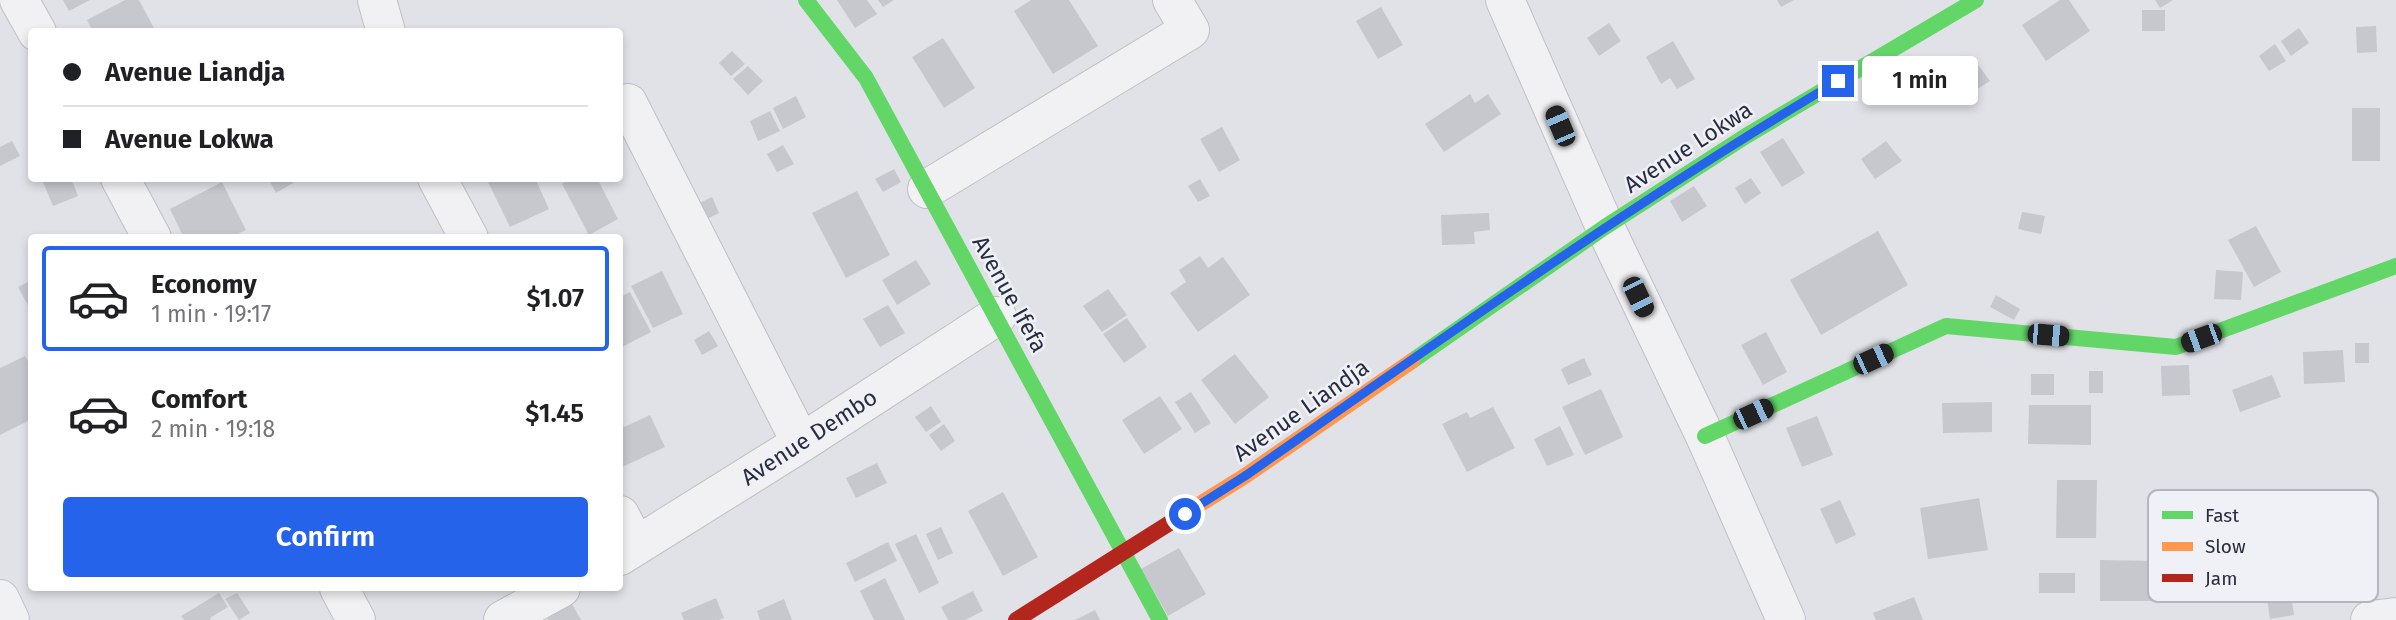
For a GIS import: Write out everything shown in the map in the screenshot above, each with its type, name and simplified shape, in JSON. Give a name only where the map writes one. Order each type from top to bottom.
[{"type":"street","points":[[19,0],[35,28]]},
{"type":"street","points":[[377,0],[385,28]]},
{"type":"street","name":"Avenue Ifefa","points":[[806,0],[866,78],[1160,620]]},
{"type":"street","points":[[927,189],[1189,30],[1172,0]]},
{"type":"street","points":[[1505,0],[1605,227],[1705,436],[1786,620]]},
{"type":"street","name":"Avenue Lokwa","points":[[1605,227],[1746,136],[1976,0]]},
{"type":"street","points":[[628,103],[801,443]]},
{"type":"street","points":[[122,182],[150,234]]},
{"type":"street","points":[[439,182],[467,234]]},
{"type":"street","name":"Avenue Liandja","points":[[1016,620],[1245,476],[1605,227]]},
{"type":"street","points":[[1705,436],[1945,326],[2176,347],[2396,267]]},
{"type":"street","name":"Avenue Dembo","points":[[625,539],[801,443],[997,316]]},
{"type":"street","points":[[341,591],[356,620]]},
{"type":"street","points":[[503,620],[556,591]]},
{"type":"street","points":[[0,599],[10,620]]},
{"type":"street","points":[[2371,620],[2396,617]]},
{"type":"building","points":[[63,0],[90,0],[69,11]]},
{"type":"building","points":[[125,0],[139,0],[154,28],[91,28],[87,20]]},
{"type":"building","points":[[837,0],[867,0],[877,14],[855,28]]},
{"type":"building","points":[[878,0],[894,0],[883,7]]},
{"type":"building","points":[[1031,0],[1069,0],[1098,46],[1053,74],[1014,11]]},
{"type":"building","points":[[1777,0],[1794,0],[1781,7]]},
{"type":"building","points":[[2060,0],[2069,0],[2090,31],[2046,61],[2022,25]]},
{"type":"building","points":[[2155,0],[2173,0],[2160,8]]},
{"type":"building","points":[[1381,7],[1403,45],[1378,59],[1356,21]]},
{"type":"building","points":[[2142,10],[2165,10],[2165,31],[2142,31]]},
{"type":"building","points":[[1609,23],[1621,41],[1599,56],[1587,38]]},
{"type":"building","points":[[2376,26],[2377,52],[2357,53],[2356,27]]},
{"type":"building","points":[[2299,28],[2309,43],[2291,56],[2281,41]]},
{"type":"building","points":[[943,38],[975,88],[944,108],[912,57]]},
{"type":"building","points":[[1673,41],[1695,79],[1677,89],[1670,78],[1661,84],[1646,57]]},
{"type":"building","points":[[2275,44],[2286,61],[2269,71],[2259,56]]},
{"type":"building","points":[[732,51],[745,64],[731,76],[719,63]]},
{"type":"building","points":[[1976,62],[1990,81],[1963,98],[1950,79]]},
{"type":"building","points":[[1912,64],[1937,65],[1937,84],[1911,84]]},
{"type":"building","points":[[748,66],[763,81],[748,95],[733,79]]},
{"type":"building","points":[[1470,94],[1475,103],[1488,94],[1501,114],[1444,152],[1425,124]]},
{"type":"building","points":[[796,96],[806,117],[783,129],[773,108]]},
{"type":"building","points":[[2352,108],[2380,108],[2380,161],[2352,161]]},
{"type":"building","points":[[770,111],[780,131],[758,141],[750,121]]},
{"type":"building","points":[[1222,127],[1240,160],[1219,172],[1200,139]]},
{"type":"building","points":[[1783,138],[1805,173],[1782,187],[1760,152]]},
{"type":"building","points":[[12,141],[20,156],[0,166],[0,147]]},
{"type":"building","points":[[1886,141],[1902,161],[1875,179],[1861,159]]},
{"type":"building","points":[[783,145],[794,164],[777,172],[767,154]]},
{"type":"building","points":[[894,169],[901,182],[883,192],[875,179]]},
{"type":"building","points":[[1751,178],[1761,193],[1745,204],[1735,188]]},
{"type":"building","points":[[1200,179],[1210,196],[1198,202],[1188,186]]},
{"type":"building","points":[[43,182],[73,182],[78,196],[53,206]]},
{"type":"building","points":[[222,182],[246,230],[238,234],[182,234],[170,209]]},
{"type":"building","points":[[270,182],[292,182],[293,183],[276,193]]},
{"type":"building","points":[[488,182],[537,182],[549,209],[510,227]]},
{"type":"building","points":[[599,182],[618,219],[588,234],[562,184]]},
{"type":"building","points":[[1694,186],[1707,206],[1682,222],[1670,201]]},
{"type":"building","points":[[857,191],[890,255],[846,278],[812,213]]},
{"type":"building","points":[[712,197],[719,213],[695,225],[687,209]]},
{"type":"building","points":[[2022,212],[2045,216],[2041,234],[2018,229]]},
{"type":"building","points":[[1489,213],[1490,230],[1474,232],[1475,244],[1442,245],[1441,215]]},
{"type":"building","points":[[2256,226],[2281,272],[2254,287],[2228,240]]},
{"type":"building","points":[[1878,231],[1908,285],[1821,335],[1790,280]]},
{"type":"building","points":[[1200,256],[1208,268],[1223,257],[1250,295],[1198,332],[1170,293],[1186,282],[1179,270]]},
{"type":"building","points":[[916,260],[931,284],[897,305],[882,280]]},
{"type":"building","points":[[2216,270],[2243,272],[2241,300],[2214,299]]},
{"type":"building","points":[[662,271],[683,314],[653,328],[631,286]]},
{"type":"building","points":[[28,282],[28,306],[18,287]]},
{"type":"building","points":[[1108,289],[1127,315],[1102,332],[1083,306]]},
{"type":"building","points":[[630,292],[651,332],[623,346],[623,296]]},
{"type":"building","points":[[1996,295],[2020,309],[2014,320],[1990,307]]},
{"type":"building","points":[[888,305],[905,333],[880,347],[863,319]]},
{"type":"building","points":[[1127,318],[1147,347],[1124,363],[1103,334]]},
{"type":"building","points":[[709,331],[718,346],[702,355],[694,340]]},
{"type":"building","points":[[1766,332],[1787,372],[1763,385],[1741,345]]},
{"type":"building","points":[[2355,343],[2369,343],[2369,363],[2355,363]]},
{"type":"building","points":[[2343,350],[2345,382],[2304,384],[2303,352]]},
{"type":"building","points":[[1235,354],[1269,397],[1235,424],[1201,380]]},
{"type":"building","points":[[25,356],[28,362],[28,421],[0,435],[0,368]]},
{"type":"building","points":[[1584,358],[1592,375],[1568,385],[1561,369]]},
{"type":"building","points":[[2189,365],[2190,395],[2162,396],[2161,366]]},
{"type":"building","points":[[2089,371],[2103,371],[2103,393],[2089,393]]},
{"type":"building","points":[[2031,374],[2054,374],[2054,395],[2031,395]]},
{"type":"building","points":[[2272,375],[2281,397],[2240,412],[2232,390]]},
{"type":"building","points":[[1601,389],[1623,437],[1585,455],[1562,407]]},
{"type":"building","points":[[1191,392],[1211,423],[1195,433],[1175,402]]},
{"type":"building","points":[[1160,396],[1182,429],[1144,454],[1122,420]]},
{"type":"building","points":[[1992,402],[1992,432],[1943,433],[1942,403]]},
{"type":"building","points":[[2029,405],[2091,405],[2091,445],[2028,444]]},
{"type":"building","points":[[931,406],[941,422],[926,432],[915,417]]},
{"type":"building","points":[[1493,407],[1515,448],[1467,472],[1442,424],[1467,412],[1470,418]]},
{"type":"building","points":[[650,415],[665,447],[623,467],[623,428]]},
{"type":"building","points":[[1817,416],[1833,455],[1802,467],[1786,428]]},
{"type":"building","points":[[944,424],[955,441],[941,451],[929,435]]},
{"type":"building","points":[[1560,426],[1574,455],[1547,466],[1534,439]]},
{"type":"building","points":[[877,463],[887,483],[856,498],[846,478]]},
{"type":"building","points":[[2057,480],[2097,480],[2096,538],[2056,538]]},
{"type":"building","points":[[1003,492],[1038,557],[1003,576],[968,511]]},
{"type":"building","points":[[1979,498],[1988,550],[1928,559],[1920,508]]},
{"type":"building","points":[[1840,500],[1856,535],[1836,544],[1820,509]]},
{"type":"building","points":[[941,527],[953,553],[938,560],[926,534]]},
{"type":"building","points":[[916,534],[939,583],[919,593],[895,544]]},
{"type":"building","points":[[888,542],[897,561],[855,582],[846,563]]},
{"type":"building","points":[[1179,548],[1206,594],[1168,616],[1141,569]]},
{"type":"building","points":[[2100,560],[2148,561],[2148,601],[2100,601]]},
{"type":"building","points":[[2039,573],[2075,573],[2075,593],[2039,593]]},
{"type":"building","points":[[885,578],[905,620],[874,620],[860,591]]},
{"type":"building","points":[[973,591],[983,611],[965,620],[948,620],[941,607]]},
{"type":"building","points":[[219,593],[228,607],[210,618],[211,620],[184,620],[181,616]]},
{"type":"building","points":[[237,593],[250,613],[239,620],[225,599]]},
{"type":"building","points":[[1914,597],[1923,620],[1876,620],[1873,613]]},
{"type":"building","points":[[716,598],[724,618],[684,620],[681,613]]},
{"type":"building","points":[[784,599],[792,620],[760,620],[757,611]]},
{"type":"building","points":[[2268,602],[2292,602],[2294,615],[2270,619]]},
{"type":"building","points":[[572,604],[581,620],[548,620],[547,617]]},
{"type":"building","points":[[1095,610],[1100,620],[1075,620]]},
{"type":"traffic: fast","points":[[806,0],[866,78],[1160,620]]},
{"type":"traffic: fast","points":[[1412,361],[1605,227],[1746,136],[1976,0]]},
{"type":"traffic: fast","points":[[1705,436],[1946,326],[2176,347],[2396,266]]},
{"type":"traffic: slow","points":[[1184,514],[1245,476],[1412,361]]},
{"type":"traffic: jam","points":[[1016,620],[1184,514]]},
{"type":"route","points":[[1185,514],[1245,476],[1605,227],[1746,136],[1838,81]]}]
